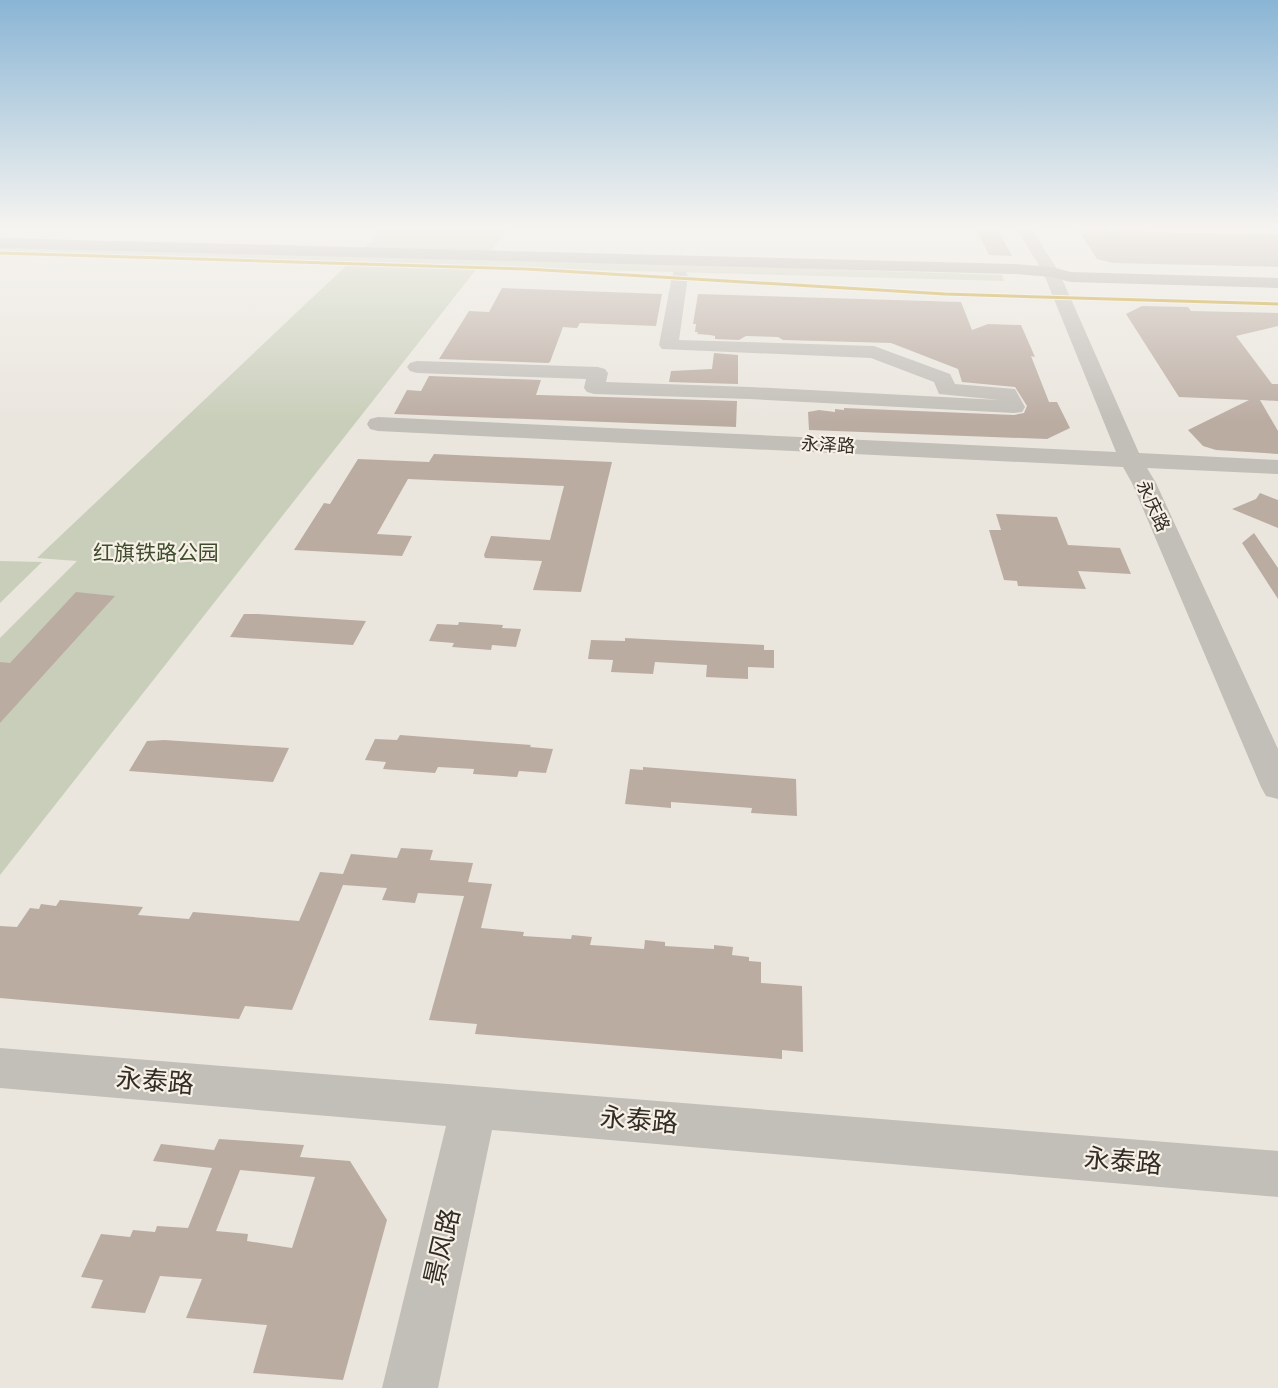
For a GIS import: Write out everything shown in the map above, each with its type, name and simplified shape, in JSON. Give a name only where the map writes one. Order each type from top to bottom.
[{"type":"street","points":[[417,367],[598,373],[594,388],[750,393],[1014,407],[1008,393],[946,390],[944,378],[874,352],[669,345],[677,293]]},
{"type":"street","name":"永庆路","points":[[1067,293],[1142,460],[1278,749]]},
{"type":"street","name":"永泽路","points":[[378,424],[1278,467]]},
{"type":"street","name":"永庆路","points":[[1142,460],[1143,483],[1278,787]]},
{"type":"street","name":"永泰路","points":[[0,1068],[1278,1174]]},
{"type":"street","name":"景风路","points":[[410,1388],[474,1107]]},
{"type":"green space","name":"红旗铁路公园","points":[[318,293],[458,293],[0,875],[0,638],[77,561],[37,558]]},
{"type":"green space","points":[[0,561],[42,562],[0,603]]},
{"type":"building","points":[[499,293],[662,294],[656,326],[580,323],[577,328],[563,327],[548,363],[439,359],[469,311],[489,312]]},
{"type":"building","points":[[698,294],[961,302],[972,330],[988,324],[1021,325],[1035,357],[1031,356],[1049,402],[1057,402],[1070,428],[1047,439],[809,430],[808,412],[819,410],[835,412],[835,409],[844,410],[844,408],[1014,415],[1024,413],[1027,406],[1015,387],[962,382],[958,369],[891,343],[783,340],[778,337],[746,336],[739,340],[715,339],[715,336],[697,334],[696,324],[693,324]]},
{"type":"building","points":[[1142,306],[1188,307],[1191,311],[1278,313],[1278,326],[1236,336],[1272,384],[1278,384],[1278,401],[1260,400],[1278,431],[1278,454],[1216,450],[1203,446],[1188,430],[1249,400],[1179,397],[1126,314]]},
{"type":"building","points":[[714,353],[738,355],[738,384],[669,382],[671,371],[712,369]]},
{"type":"building","points":[[429,376],[541,380],[536,395],[737,401],[736,427],[394,414],[407,390],[421,391]]},
{"type":"building","points":[[434,454],[612,462],[581,592],[533,590],[542,561],[485,558],[484,555],[491,536],[550,540],[564,486],[408,479],[377,534],[412,536],[402,556],[294,550],[324,503],[330,504],[358,459],[429,462]]},
{"type":"building","points":[[1260,493],[1278,500],[1278,528],[1232,509],[1256,499]]},
{"type":"building","points":[[996,514],[1057,517],[1068,545],[1120,548],[1131,574],[1078,571],[1086,589],[1018,586],[1017,581],[1004,580],[989,530],[1001,530]]},
{"type":"building","points":[[1254,533],[1278,568],[1278,599],[1242,543]]},
{"type":"building","points":[[76,592],[115,596],[0,723],[0,662],[10,663]]},
{"type":"building","points":[[244,614],[366,621],[353,645],[230,637]]},
{"type":"building","points":[[459,622],[503,625],[502,628],[521,629],[516,647],[492,645],[491,650],[452,647],[454,643],[429,641],[437,624],[458,625]]},
{"type":"building","points":[[625,638],[764,645],[764,650],[774,650],[774,668],[748,667],[748,679],[706,677],[707,665],[655,662],[653,674],[611,672],[613,660],[588,659],[591,640],[625,641]]},
{"type":"building","points":[[400,735],[531,745],[530,747],[553,749],[546,773],[519,771],[517,777],[473,774],[474,769],[438,767],[435,773],[383,769],[386,762],[365,760],[375,739],[397,740]]},
{"type":"building","points":[[164,740],[289,748],[273,782],[129,771],[147,741]]},
{"type":"building","points":[[643,767],[796,779],[797,816],[751,813],[752,808],[671,802],[671,808],[625,804],[630,769],[643,770]]},
{"type":"building","points":[[401,848],[433,850],[430,860],[473,863],[468,882],[492,884],[481,928],[524,932],[523,936],[571,939],[572,935],[592,937],[590,945],[644,949],[645,940],[665,942],[665,946],[714,949],[714,945],[733,947],[732,955],[749,957],[749,961],[761,962],[761,983],[802,986],[803,1052],[782,1050],[782,1059],[475,1034],[477,1024],[429,1020],[464,896],[418,893],[415,903],[382,900],[387,888],[343,885],[292,1010],[245,1006],[239,1019],[0,998],[0,926],[17,927],[30,908],[39,909],[41,904],[56,906],[60,900],[143,907],[138,915],[189,919],[193,912],[299,921],[320,872],[343,874],[351,854],[397,858]]},
{"type":"building","points":[[219,1139],[304,1145],[300,1157],[350,1161],[387,1220],[343,1380],[253,1373],[267,1325],[186,1318],[202,1279],[160,1276],[145,1313],[91,1308],[103,1280],[81,1277],[101,1234],[130,1237],[133,1230],[155,1232],[157,1226],[188,1228],[212,1168],[153,1161],[161,1144],[214,1150]],"holes":[[[240,1170],[315,1177],[292,1248],[247,1241],[248,1234],[216,1231]]]},
{"type":"transit line","points":[[924,293],[1278,304]]}]
